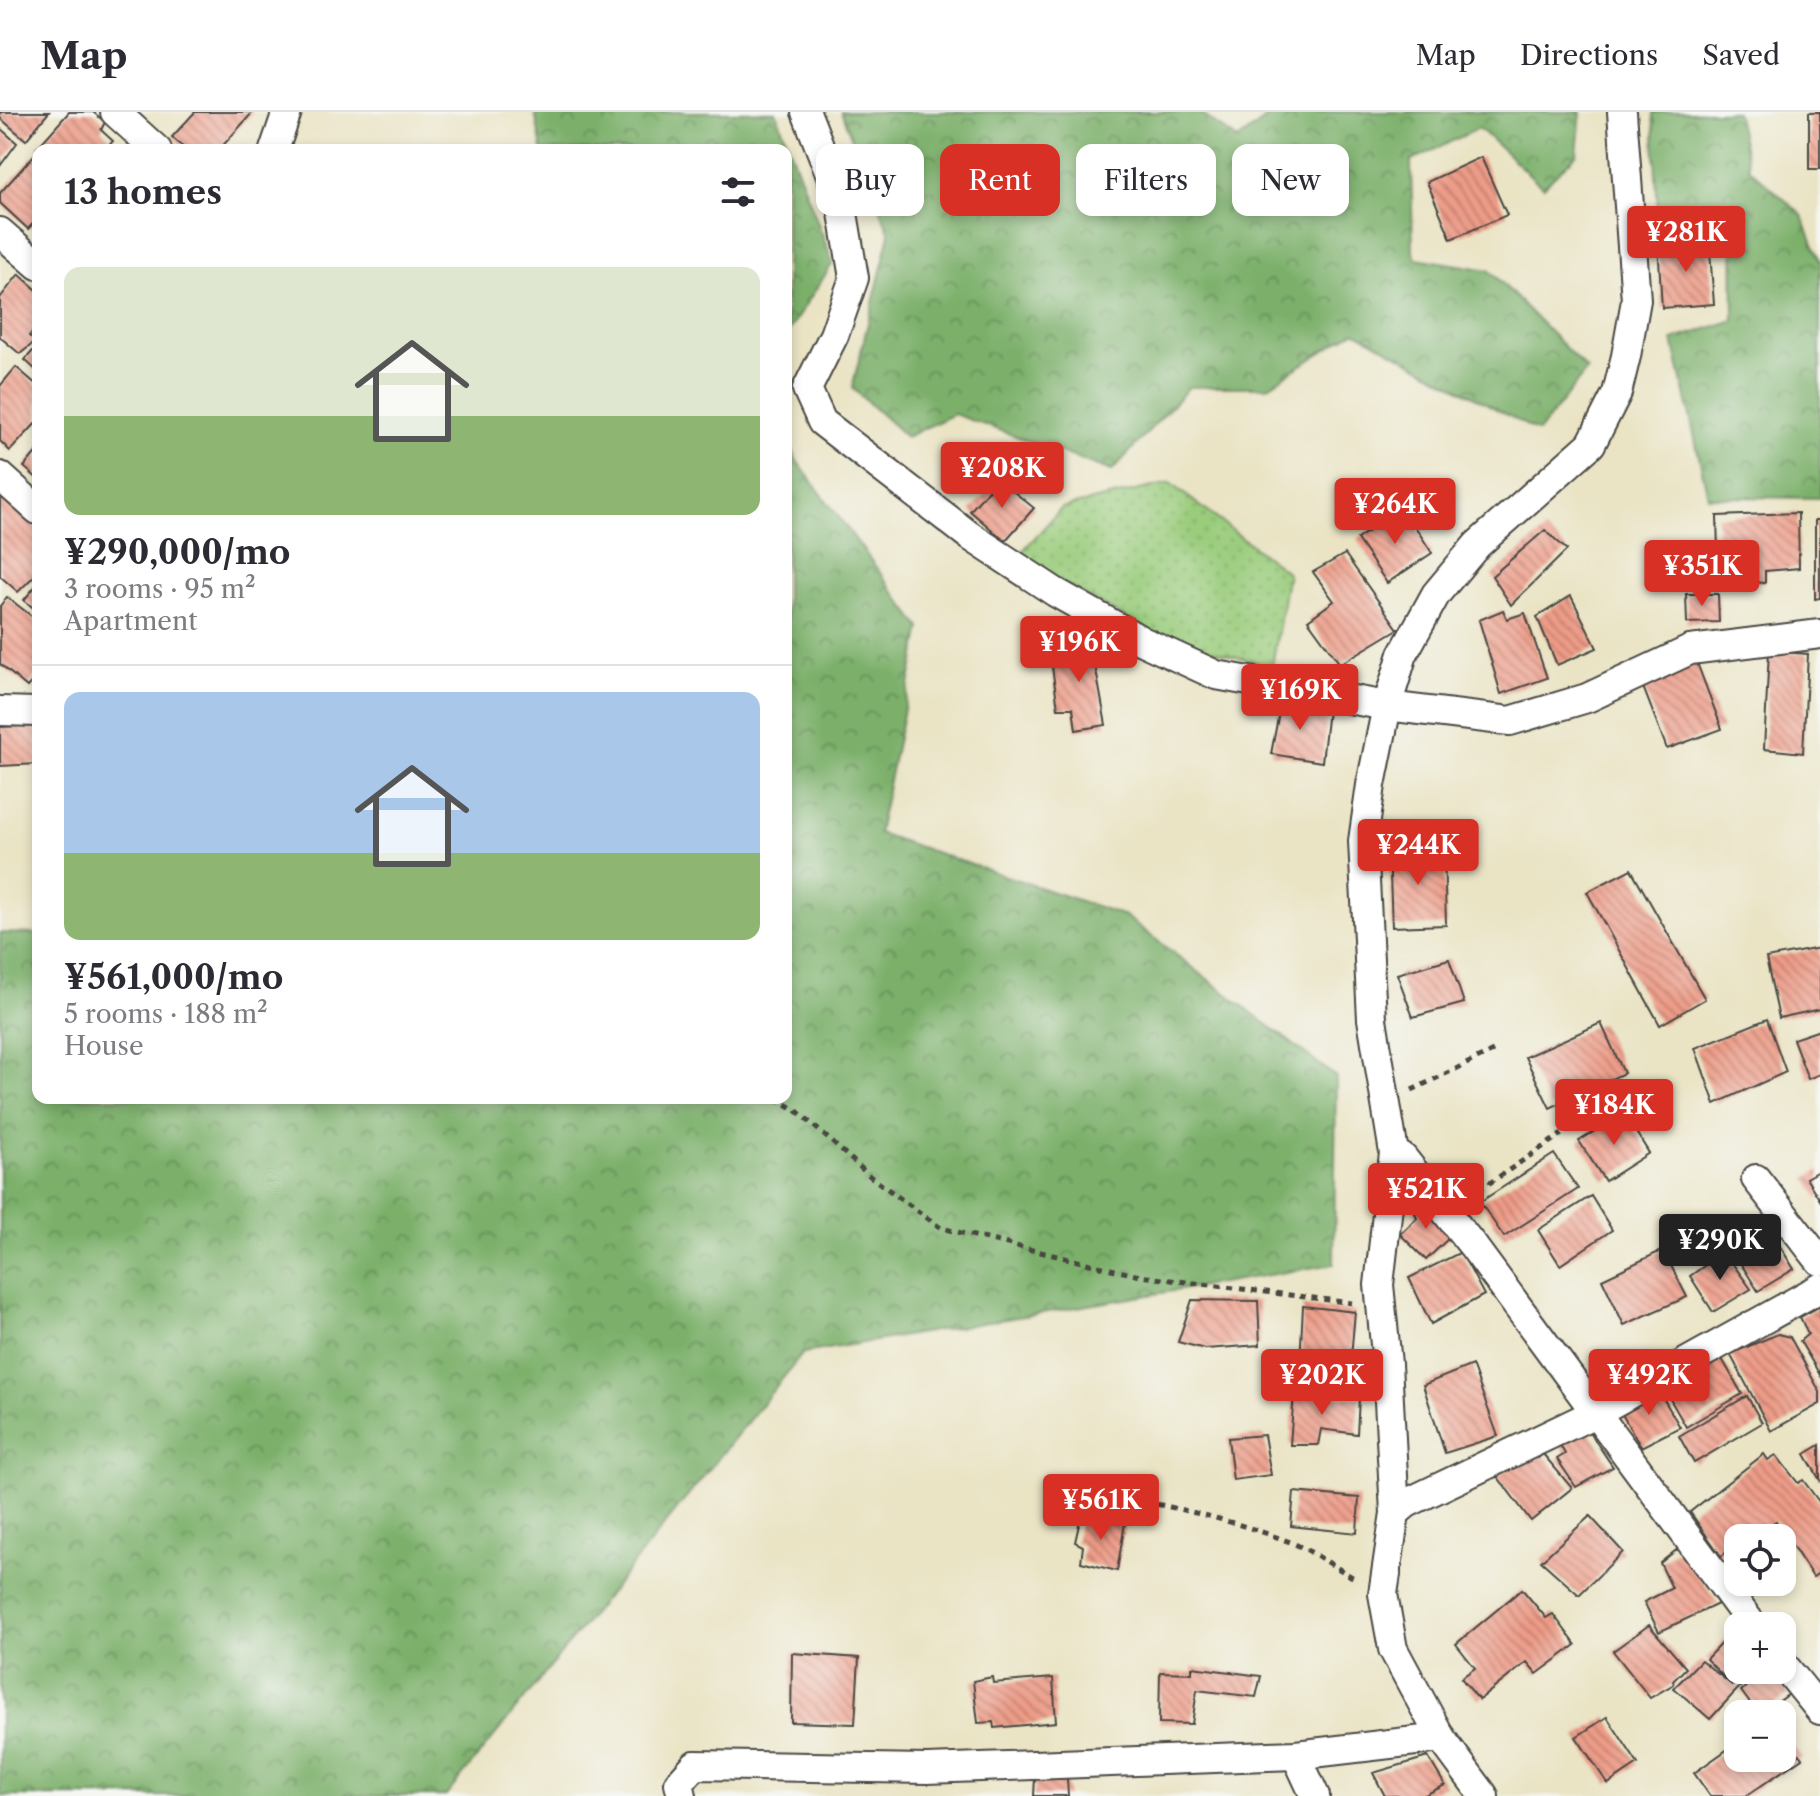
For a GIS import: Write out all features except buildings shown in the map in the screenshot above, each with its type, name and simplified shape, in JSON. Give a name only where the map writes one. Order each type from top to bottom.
[{"type":"street","points":[[115,112],[150,144]]},
{"type":"street","points":[[276,144],[287,112]]},
{"type":"street","points":[[806,112],[841,201],[854,278],[834,335],[807,389],[822,422],[970,536],[1055,592],[1142,641],[1216,675],[1387,706],[1510,721],[1587,698],[1690,650],[1820,634]]},
{"type":"street","points":[[1484,1796],[1441,1738],[1393,1649],[1383,1594],[1395,1513],[1379,1285],[1394,1153],[1372,1019],[1363,841],[1387,706],[1403,654],[1436,594],[1477,545],[1591,444],[1617,393],[1636,300],[1622,112]]},
{"type":"street","points":[[0,232],[32,260]]},
{"type":"street","points":[[0,476],[32,505]]},
{"type":"street","points":[[1394,1153],[1403,1158],[1473,1246],[1743,1612]]},
{"type":"street","points":[[1756,1179],[1820,1261]]},
{"type":"street","points":[[1395,1513],[1407,1503],[1595,1413],[1820,1288]]},
{"type":"street","points":[[1796,1680],[1820,1710]]},
{"type":"street","points":[[682,1796],[679,1783],[695,1765],[927,1769],[1296,1755],[1441,1738]]},
{"type":"street","points":[[1296,1755],[1315,1796]]},
{"type":"path","points":[[1386,1101],[1495,1050]]},
{"type":"path","points":[[786,1104],[871,1177],[941,1228],[1140,1276],[1381,1306]]},
{"type":"path","points":[[1445,1213],[1562,1134]]},
{"type":"path","points":[[1268,1398],[1292,1384],[1388,1387]]},
{"type":"path","points":[[1051,1485],[1136,1500],[1222,1521],[1292,1543],[1383,1594]]},
{"type":"green space","points":[[535,112],[776,112],[788,144],[541,144]]},
{"type":"green space","points":[[841,112],[1199,112],[1238,140],[1275,112],[1581,112],[1577,154],[1543,187],[1479,128],[1411,161],[1413,251],[1416,258],[1489,270],[1587,370],[1538,432],[1355,331],[1267,387],[1189,387],[1112,471],[954,414],[906,437],[852,388],[890,234],[883,216],[924,216],[924,144],[854,144]]},
{"type":"green space","points":[[1653,112],[1736,112],[1749,168],[1802,215],[1820,262],[1820,498],[1708,497],[1673,340],[1734,320],[1733,225],[1658,218]]},
{"type":"green space","points":[[792,154],[833,263],[792,326]]},
{"type":"green space","points":[[792,448],[797,461],[921,628],[878,833],[1125,916],[1336,1077],[1334,1264],[803,1353],[446,1796],[0,1796],[0,933],[32,934],[32,1104],[792,1104]]},
{"type":"green space","points":[[1170,483],[1288,573],[1272,666],[1158,636],[1017,557],[1062,508]]}]
